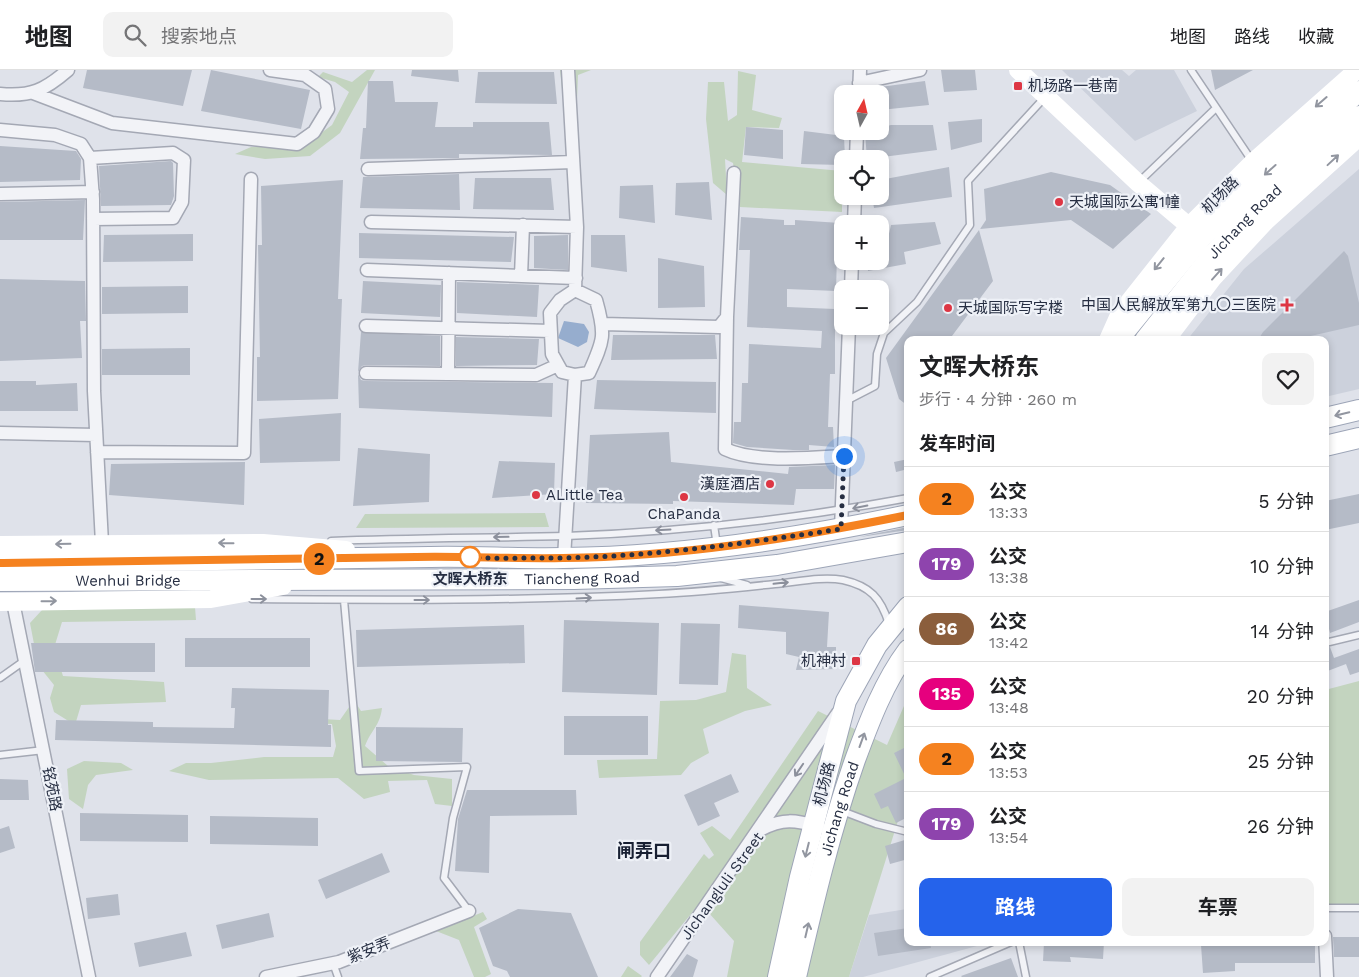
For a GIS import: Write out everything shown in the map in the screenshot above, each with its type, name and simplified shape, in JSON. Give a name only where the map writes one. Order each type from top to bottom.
[{"type":"main road","name":"Jichang Road","points":[[1195,231],[1262,178],[1359,91]]},
{"type":"main road","name":"Jichang Road","points":[[1148,336],[1212,255],[1258,207],[1359,116]]},
{"type":"main road","name":"机场路","points":[[1121,336],[1195,231]]},
{"type":"main road","points":[[1329,417],[1359,410]]},
{"type":"main road","points":[[1329,445],[1359,438]]},
{"type":"main road","name":"Tiancheng Road","points":[[254,570],[431,557],[564,558],[644,554],[717,547],[841,520],[904,515]]},
{"type":"main road","name":"Tiancheng Road","points":[[254,570],[327,578],[574,579],[700,573],[777,565],[904,543]]},
{"type":"main road","name":"Wenhui Bridge","points":[[0,563],[254,570]]},
{"type":"main road","name":"Wenhui Bridge","points":[[0,581],[254,570]]},
{"type":"main road","name":"机场路","points":[[778,977],[822,828],[846,701],[877,645],[904,612]]},
{"type":"main road","name":"Jichang Road","points":[[796,977],[822,828],[838,809],[868,726],[898,663],[904,655]]},
{"type":"street","points":[[0,94],[33,93],[51,85],[68,70]]},
{"type":"street","points":[[33,93],[112,123],[297,144],[314,132],[328,109],[325,89],[304,73],[270,70]]},
{"type":"street","points":[[367,270],[521,276],[576,284],[596,300],[603,324],[603,342],[588,373],[575,376],[562,372],[552,354],[550,331],[550,313],[576,284],[577,227],[568,70]]},
{"type":"street","points":[[859,82],[920,70]]},
{"type":"street","points":[[1018,70],[1138,183],[1195,231]]},
{"type":"street","name":"机场路","points":[[1110,336],[1120,313],[1195,231],[1253,162],[1357,70]]},
{"type":"street","points":[[0,130],[55,135],[81,144],[90,158],[93,192],[96,435],[102,544]]},
{"type":"street","points":[[1169,336],[1213,278],[1266,221],[1359,137]]},
{"type":"street","points":[[90,158],[173,153],[184,160],[182,202],[173,218],[93,219]]},
{"type":"street","points":[[368,169],[573,162]]},
{"type":"street","points":[[734,173],[727,317],[725,449],[736,455],[789,458],[844,456]]},
{"type":"street","points":[[97,452],[244,453],[251,179]]},
{"type":"street","points":[[0,194],[93,192]]},
{"type":"street","points":[[371,222],[577,227]]},
{"type":"street","points":[[521,276],[523,225]]},
{"type":"street","points":[[448,374],[449,273]]},
{"type":"street","points":[[603,324],[719,327],[727,317]]},
{"type":"street","points":[[366,326],[550,331]]},
{"type":"street","points":[[841,520],[849,335]]},
{"type":"street","points":[[366,373],[536,375],[558,364]]},
{"type":"street","points":[[564,558],[575,376]]},
{"type":"street","points":[[0,433],[96,435]]},
{"type":"street","points":[[0,545],[263,543],[431,557]]},
{"type":"street","points":[[6,602],[210,599],[327,578]]},
{"type":"street","name":"铭苑路","points":[[6,602],[24,661],[44,750],[89,977]]},
{"type":"street","points":[[758,831],[846,701]]},
{"type":"street","name":"Jichangluli Street","points":[[657,977],[758,831],[776,821],[796,821],[822,828]]},
{"type":"street","name":"紫安弄","points":[[266,977],[333,964],[469,911]]},
{"type":"street","points":[[1325,946],[1327,977]]},
{"type":"lane","points":[[1191,70],[1253,162]]},
{"type":"lane","points":[[846,402],[875,386],[877,354],[884,332],[917,302],[970,225],[968,181],[1046,96]]},
{"type":"lane","points":[[1138,183],[1216,108]]},
{"type":"lane","points":[[263,543],[566,536],[714,525],[841,520],[904,499]]},
{"type":"lane","points":[[714,525],[717,547]]},
{"type":"lane","points":[[700,573],[754,586]]},
{"type":"lane","points":[[210,599],[554,600],[662,594],[810,580],[840,580],[859,584],[871,592],[883,606],[890,629]]},
{"type":"lane","points":[[344,600],[359,771],[467,767],[453,818],[444,878],[469,911]]},
{"type":"lane","points":[[1329,642],[1359,635]]},
{"type":"lane","points":[[0,678],[24,661]]},
{"type":"lane","points":[[0,755],[44,750]]},
{"type":"lane","points":[[838,809],[876,824],[904,831]]},
{"type":"lane","points":[[1329,908],[1359,908]]},
{"type":"lane","points":[[930,977],[1002,946]]},
{"type":"lane","points":[[1020,946],[1026,977]]},
{"type":"lane","points":[[333,964],[338,977]]},
{"type":"shaded area","points":[[1062,70],[1122,70],[1129,76],[1136,70],[1174,70],[1197,111],[1135,141]]},
{"type":"shaded area","name":"中国人民解放军第九〇三医院","points":[[1359,169],[1359,389],[1329,396],[1329,336],[1190,336],[1244,269]]},
{"type":"shaded area","points":[[904,909],[904,946],[977,946],[863,977],[849,977],[869,915]]},
{"type":"green space","points":[[367,70],[375,70],[340,133],[310,156],[265,159],[235,154],[251,147],[302,147],[332,125],[349,92],[335,82],[318,77],[323,72],[352,82]]},
{"type":"green space","points":[[560,70],[591,70],[578,75],[577,100],[564,107]]},
{"type":"green space","points":[[738,71],[756,75],[752,110],[782,118],[779,128],[746,127],[742,162],[834,170],[834,205],[842,205],[842,212],[740,207],[733,163],[725,159],[727,195],[713,183],[706,119],[708,82],[724,82],[728,121],[737,115]]},
{"type":"green space","points":[[545,513],[549,527],[356,528],[365,514]]},
{"type":"green space","points":[[195,607],[196,620],[62,622],[54,648],[63,676],[164,682],[166,702],[81,705],[75,725],[54,712],[50,698],[54,685],[38,665],[30,623],[42,610]]},
{"type":"green space","points":[[732,653],[746,655],[747,688],[772,705],[745,711],[703,729],[709,753],[691,763],[681,775],[599,778],[597,760],[657,759],[660,701],[696,700],[726,692]]},
{"type":"green space","points":[[1359,681],[1359,909],[1329,908],[1329,689]]},
{"type":"green space","points":[[354,700],[361,711],[382,708],[377,724],[365,746],[388,766],[414,775],[452,779],[452,806],[435,804],[427,780],[388,781],[390,792],[364,799],[338,778],[209,780],[169,771],[186,763],[211,763],[264,757],[333,757],[336,746],[332,724],[267,721],[266,716],[340,720]]},
{"type":"green space","points":[[904,706],[904,802],[849,977],[727,977],[734,941],[700,903],[649,965],[640,955],[640,942],[704,854],[709,859],[714,855],[700,833],[712,826],[730,840],[818,711],[887,745]]},
{"type":"green space","points":[[84,761],[121,763],[133,770],[96,775],[88,785],[83,809],[69,799],[67,769]]},
{"type":"green space","points":[[483,912],[487,919],[474,927],[491,974],[485,977],[474,977],[459,940],[436,931]]},
{"type":"green space","points":[[628,966],[642,976],[621,977]]},
{"type":"water","points":[[564,321],[584,324],[589,332],[587,342],[578,347],[558,338]]},
{"type":"building","points":[[87,70],[192,70],[183,106],[83,88]]},
{"type":"building","points":[[211,70],[310,90],[301,129],[201,111]]},
{"type":"building","points":[[412,70],[458,70],[459,82],[411,76]]},
{"type":"building","points":[[941,70],[975,70],[977,90],[944,92]]},
{"type":"building","points":[[1211,70],[1253,70],[1215,90]]},
{"type":"building","points":[[478,72],[554,72],[557,104],[475,103]]},
{"type":"building","points":[[368,81],[393,81],[395,102],[438,102],[435,127],[473,127],[473,122],[549,122],[552,155],[459,154],[459,158],[360,159],[363,128],[366,128]]},
{"type":"building","points":[[925,81],[929,105],[889,109],[889,86]]},
{"type":"building","points":[[982,119],[982,142],[951,150],[948,122]]},
{"type":"building","points":[[933,125],[937,150],[889,156],[889,150],[866,150],[866,140],[889,140],[889,126]]},
{"type":"building","points":[[746,127],[783,130],[783,159],[744,155]]},
{"type":"building","points":[[804,131],[834,135],[834,140],[844,140],[845,150],[834,150],[834,165],[801,164]]},
{"type":"building","points":[[0,146],[76,151],[81,159],[80,180],[0,182]]},
{"type":"building","points":[[171,161],[173,163],[174,196],[171,205],[101,206],[99,166]]},
{"type":"building","points":[[949,167],[952,197],[874,208],[874,205],[889,205],[889,178]]},
{"type":"building","name":"天城国际公寓1幢","points":[[1051,172],[1110,185],[1151,214],[1113,249],[1071,220],[980,229],[986,220],[984,189]]},
{"type":"building","points":[[459,174],[460,210],[360,208],[363,177]]},
{"type":"building","points":[[475,178],[551,178],[554,210],[473,209]]},
{"type":"building","points":[[343,180],[338,299],[342,299],[338,399],[257,401],[257,357],[260,357],[258,245],[262,245],[261,186]]},
{"type":"building","points":[[709,182],[712,220],[675,215],[676,183]]},
{"type":"building","points":[[653,185],[655,223],[619,218],[620,186]]},
{"type":"building","points":[[85,200],[83,240],[0,240],[0,202]]},
{"type":"building","points":[[741,217],[784,220],[784,225],[795,225],[795,220],[834,223],[834,270],[837,270],[834,291],[787,289],[787,307],[834,309],[835,374],[830,374],[828,427],[833,427],[834,447],[809,445],[809,450],[793,450],[747,447],[733,443],[734,422],[741,422],[742,383],[748,383],[749,344],[821,348],[822,331],[747,327],[750,250],[739,250]]},
{"type":"building","points":[[935,222],[941,244],[904,252],[906,264],[889,267],[889,234],[891,225]]},
{"type":"building","name":"天城国际写字楼","points":[[979,230],[993,281],[952,336],[904,336],[904,403],[899,399],[886,358]]},
{"type":"building","points":[[359,233],[514,237],[511,262],[359,258]]},
{"type":"building","points":[[193,234],[193,261],[103,262],[104,235]]},
{"type":"building","points":[[568,235],[568,270],[534,268],[534,236]]},
{"type":"building","points":[[591,235],[625,235],[627,272],[591,267]]},
{"type":"building","points":[[1344,251],[1348,256],[1359,303],[1359,325],[1311,336],[1260,336]]},
{"type":"building","points":[[658,258],[704,266],[705,307],[658,308]]},
{"type":"building","points":[[0,279],[85,281],[86,321],[80,321],[82,358],[0,361]]},
{"type":"building","points":[[363,281],[441,285],[440,317],[361,313]]},
{"type":"building","points":[[457,282],[539,285],[537,317],[457,313]]},
{"type":"building","points":[[188,286],[188,313],[102,314],[102,287]]},
{"type":"building","points":[[361,332],[440,336],[440,366],[366,365],[362,366],[358,372]]},
{"type":"building","points":[[613,335],[715,335],[717,359],[611,360]]},
{"type":"building","points":[[456,337],[539,339],[537,365],[456,366]]},
{"type":"building","points":[[190,348],[190,375],[102,375],[102,349]]},
{"type":"building","points":[[358,374],[361,380],[366,381],[553,383],[552,417],[359,408]]},
{"type":"building","points":[[597,380],[716,382],[716,413],[594,409]]},
{"type":"building","points":[[0,381],[36,381],[36,385],[77,383],[78,411],[0,411]]},
{"type":"building","points":[[341,413],[340,461],[260,463],[259,419]]},
{"type":"building","points":[[669,432],[671,462],[788,474],[789,467],[835,465],[834,489],[796,489],[794,505],[673,501],[673,504],[586,503],[590,435]]},
{"type":"building","points":[[358,448],[430,454],[429,502],[353,506]]},
{"type":"building","points":[[904,460],[904,470],[896,472],[894,462]]},
{"type":"building","points":[[499,461],[555,463],[554,494],[492,498]]},
{"type":"building","points":[[245,462],[244,505],[109,495],[111,464]]},
{"type":"building","points":[[1359,494],[1359,523],[1329,529],[1329,500]]},
{"type":"building","points":[[904,528],[904,531],[860,537]]},
{"type":"building","points":[[1359,600],[1359,622],[1330,633],[1329,611]]},
{"type":"building","points":[[739,605],[829,612],[827,647],[836,647],[836,669],[796,670],[799,657],[786,654],[786,632],[738,628]]},
{"type":"building","points":[[564,620],[659,623],[657,695],[562,692]]},
{"type":"building","points":[[681,623],[720,624],[718,685],[679,684]]},
{"type":"building","points":[[524,625],[525,663],[357,667],[356,630]]},
{"type":"building","points":[[185,638],[310,638],[310,667],[185,667]]},
{"type":"building","points":[[31,643],[155,643],[155,672],[35,672]]},
{"type":"building","points":[[1329,647],[1334,658],[1359,649],[1359,672],[1350,675],[1346,664],[1329,670]]},
{"type":"building","points":[[232,688],[329,690],[328,725],[331,725],[331,747],[55,740],[56,720],[153,722],[153,727],[234,728],[235,708],[231,708]]},
{"type":"building","points":[[564,716],[648,716],[648,755],[564,755]]},
{"type":"building","points":[[376,727],[463,728],[462,762],[376,761]]},
{"type":"building","points":[[904,748],[904,774],[894,753]]},
{"type":"building","points":[[731,774],[739,792],[714,803],[720,816],[698,826],[684,795]]},
{"type":"building","points":[[0,779],[28,780],[29,800],[0,800]]},
{"type":"building","points":[[904,779],[904,819],[896,823],[888,806],[881,809],[874,794]]},
{"type":"building","points":[[467,790],[576,790],[577,815],[490,816],[489,873],[455,871],[458,819]]},
{"type":"building","points":[[80,813],[188,815],[188,842],[80,841]]},
{"type":"building","points":[[210,816],[318,818],[318,846],[210,844]]},
{"type":"building","points":[[9,826],[15,848],[0,853],[0,829]]},
{"type":"building","points":[[904,840],[904,860],[890,864],[885,846]]},
{"type":"building","points":[[382,853],[390,872],[326,899],[318,880]]},
{"type":"building","points":[[118,894],[120,915],[88,919],[86,898]]},
{"type":"building","points":[[518,909],[571,913],[598,977],[510,977],[507,971],[493,966],[479,928]]},
{"type":"building","points":[[269,913],[274,937],[222,949],[216,925]]},
{"type":"building","points":[[904,929],[904,946],[931,946],[931,948],[878,956],[874,933]]},
{"type":"building","points":[[186,932],[192,956],[139,967],[134,943]]},
{"type":"building","points":[[1333,937],[1359,937],[1359,957],[1334,957]]},
{"type":"building","points":[[1044,946],[1104,946],[1103,959],[1070,957],[1071,962],[1043,961]]},
{"type":"building","points":[[1201,946],[1315,946],[1315,963],[1235,963],[1235,971],[1203,973]]},
{"type":"building","points":[[687,954],[698,960],[693,977],[670,977]]},
{"type":"building","points":[[1011,958],[1018,977],[961,976]]},
{"type":"bus line","name":"2","points":[[0,563],[253,561],[431,557],[564,558],[628,555],[731,545],[841,529],[904,516]]},
{"type":"place","name":"机场路一巷南","points":[[1018,86]]},
{"type":"place","name":"天城国际公寓1幢","points":[[1059,202]]},
{"type":"place","name":"中国人民解放军第九〇三医院","points":[[1287,305]]},
{"type":"place","name":"天城国际写字楼","points":[[948,308]]},
{"type":"place","name":"漢庭酒店","points":[[770,484]]},
{"type":"place","name":"ALittle Tea","points":[[536,495]]},
{"type":"place","name":"ChaPanda","points":[[684,497]]},
{"type":"place","name":"文晖大桥东","points":[[470,557]]},
{"type":"place","name":"机神村","points":[[856,661]]},
{"type":"district","name":"闸弄口","points":[[644,851]]},
{"type":"route","points":[[470,557],[564,558],[644,554],[731,545],[841,529],[844,456]]}]
